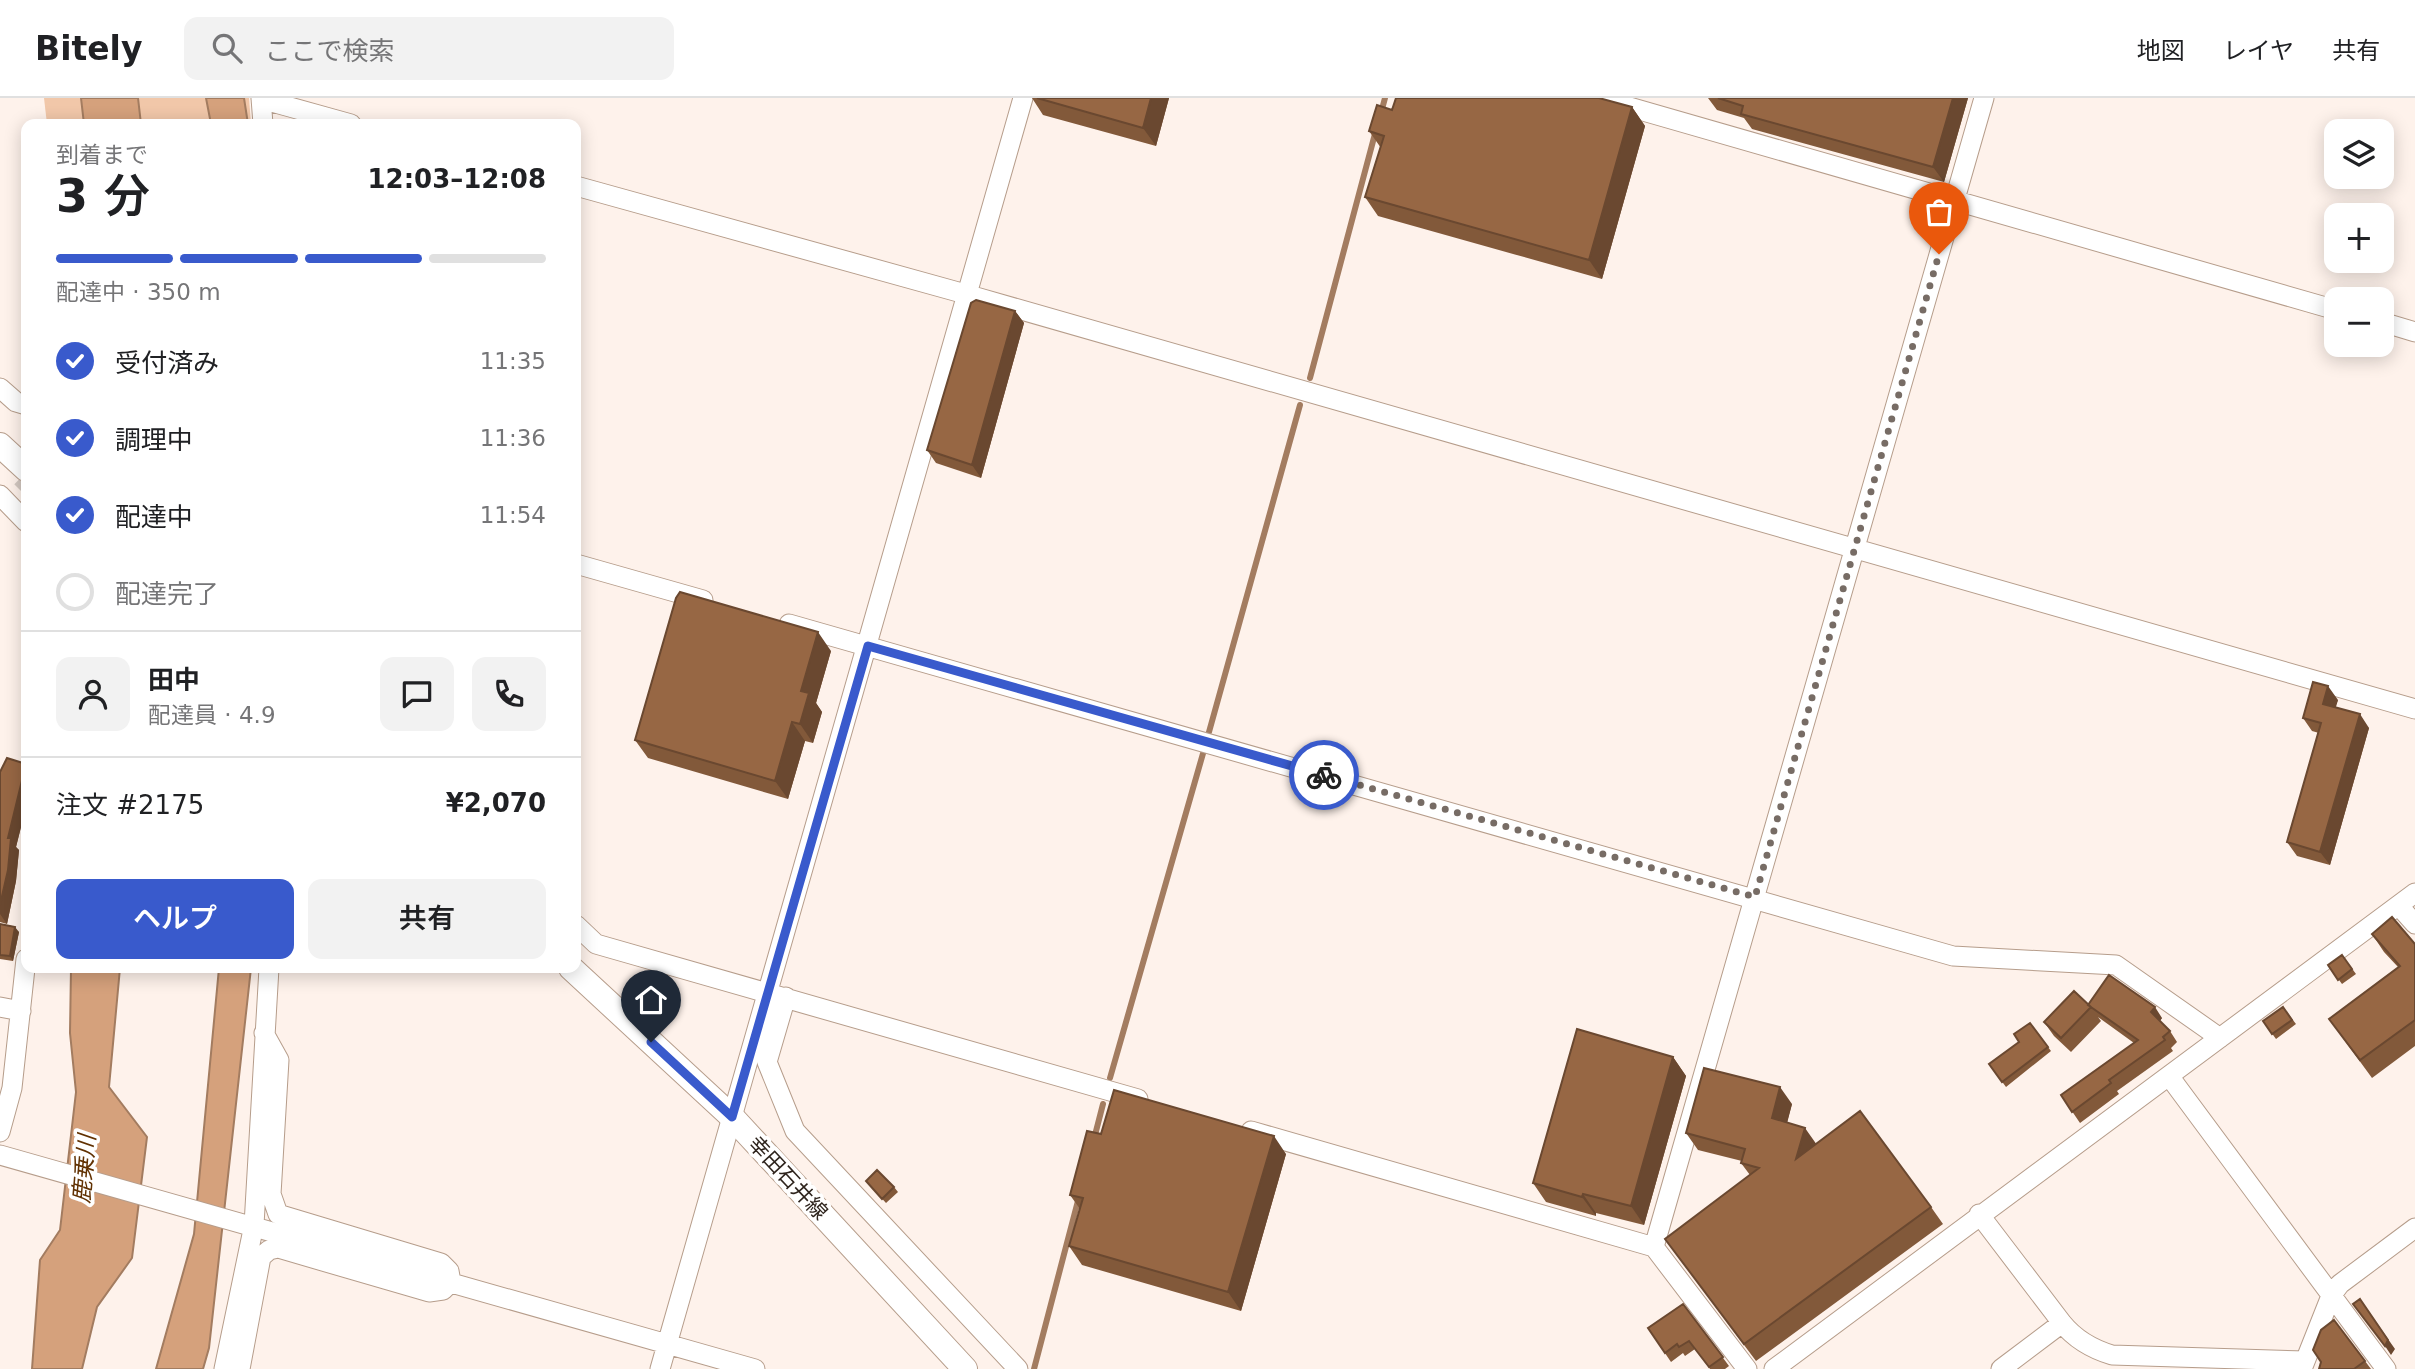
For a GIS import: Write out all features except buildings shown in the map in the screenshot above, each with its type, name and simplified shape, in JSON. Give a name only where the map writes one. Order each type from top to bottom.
[{"type":"main road","points":[[0,445],[14,489]]},
{"type":"main road","name":"幸田石井線","points":[[576,973],[732,1117],[965,1369]]},
{"type":"street","points":[[660,1369],[732,1117],[777,995],[868,646],[1023,98]]},
{"type":"street","points":[[1598,98],[2324,307]]},
{"type":"street","points":[[1654,1247],[1984,98]]},
{"type":"street","points":[[263,119],[261,99],[333,119]]},
{"type":"street","points":[[581,187],[969,295],[2415,709]]},
{"type":"street","points":[[2394,326],[2415,332]]},
{"type":"street","points":[[0,387],[21,404]]},
{"type":"street","points":[[14,489],[21,508]]},
{"type":"street","points":[[581,565],[722,605]]},
{"type":"street","points":[[775,620],[1755,897],[1954,956],[2116,965],[2220,1038]]},
{"type":"street","points":[[1773,1369],[2415,893]]},
{"type":"street","points":[[2399,906],[2415,924]]},
{"type":"street","points":[[581,930],[596,944],[1160,1105]]},
{"type":"street","points":[[0,1132],[12,1088],[24,973]]},
{"type":"street","points":[[224,1369],[254,1226],[269,973]]},
{"type":"street","points":[[777,995],[768,1062],[795,1131],[1018,1369]]},
{"type":"street","points":[[0,1007],[20,1011]]},
{"type":"street","points":[[264,1033],[279,1060],[271,1194],[278,1214],[441,1263],[449,1271],[451,1282]]},
{"type":"street","points":[[2169,1076],[2386,1369]]},
{"type":"street","points":[[1227,1124],[1654,1247],[1747,1369]]},
{"type":"street","points":[[10,1158],[755,1369]]},
{"type":"street","points":[[1979,1214],[2071,1334],[2112,1362],[2304,1365],[2331,1296],[2340,1284],[2415,1228]]},
{"type":"street","points":[[240,1369],[261,1257],[269,1250],[278,1248],[429,1292],[443,1290],[451,1282]]},
{"type":"street","points":[[2001,1369],[2062,1323]]},
{"type":"shaded area","points":[[44,98],[249,98],[251,119],[46,119]]},
{"type":"water","points":[[81,98],[138,98],[140,119],[83,119]]},
{"type":"water","points":[[206,98],[244,98],[247,119],[210,119]]},
{"type":"water","name":"鹿乗川","points":[[71,973],[120,973],[109,1087],[147,1137],[132,1258],[97,1307],[82,1369],[32,1369],[40,1260],[60,1230],[76,1092],[70,1033]]},
{"type":"water","points":[[219,973],[250,973],[209,1348],[203,1369],[156,1369],[194,1234]]},
{"type":"waterway","points":[[1381,113],[1385,98]]},
{"type":"waterway","points":[[1310,378],[1376,130]]},
{"type":"waterway","points":[[1209,732],[1300,405]]},
{"type":"waterway","points":[[1110,1078],[1204,750]]},
{"type":"waterway","points":[[1094,1139],[1103,1104]]},
{"type":"waterway","points":[[1034,1369],[1079,1197]]},
{"type":"way so far","points":[[1324,775],[1755,897],[1939,254]]},
{"type":"route","points":[[651,1042],[732,1117],[868,646],[1324,775]]}]
